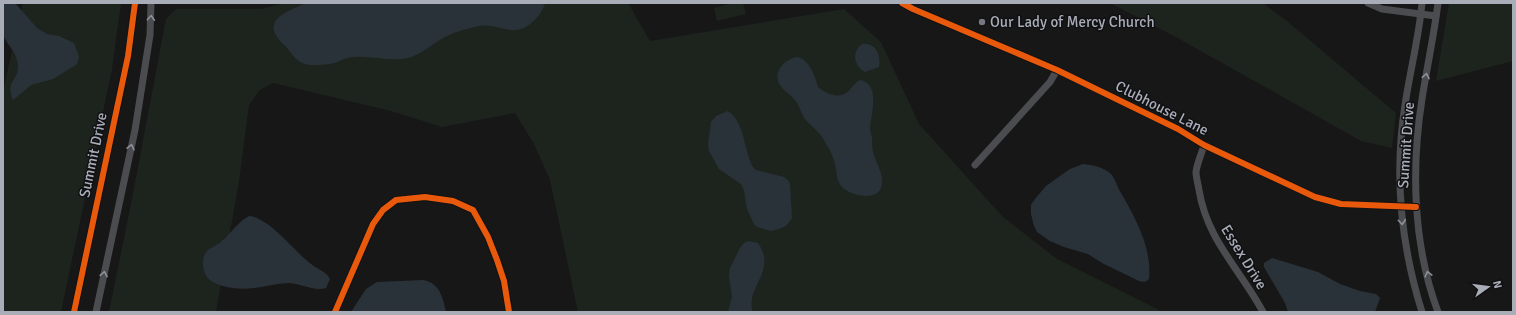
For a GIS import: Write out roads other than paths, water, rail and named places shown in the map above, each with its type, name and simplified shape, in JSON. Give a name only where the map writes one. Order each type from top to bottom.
[{"type":"street","name":"Summit Drive","points":[[74,312],[128,56],[135,3]]},
{"type":"street","points":[[96,312],[136,122],[150,36],[151,3]]},
{"type":"street","name":"Clubhouse Lane","points":[[902,3],[1057,70],[1178,129],[1204,145],[1315,197],[1340,204],[1416,207]]},
{"type":"street","points":[[1368,3],[1382,9],[1436,16]]},
{"type":"street","name":"Summit Drive","points":[[1422,3],[1405,105],[1399,168],[1401,206],[1408,263],[1422,312]]},
{"type":"street","name":"Summit Drive","points":[[1438,3],[1418,128],[1416,165],[1416,207],[1422,252],[1438,312]]},
{"type":"street","points":[[975,165],[1050,82],[1057,70]]},
{"type":"street","name":"Essex Drive","points":[[1204,145],[1196,172],[1200,198],[1206,218],[1224,254],[1263,312]]},
{"type":"street","points":[[335,312],[373,224],[383,210],[396,200],[425,197],[454,201],[473,210],[488,237],[497,260],[504,282],[509,312]]},
{"type":"place","name":"Our Lady of Mercy Church","points":[[982,22]]}]
